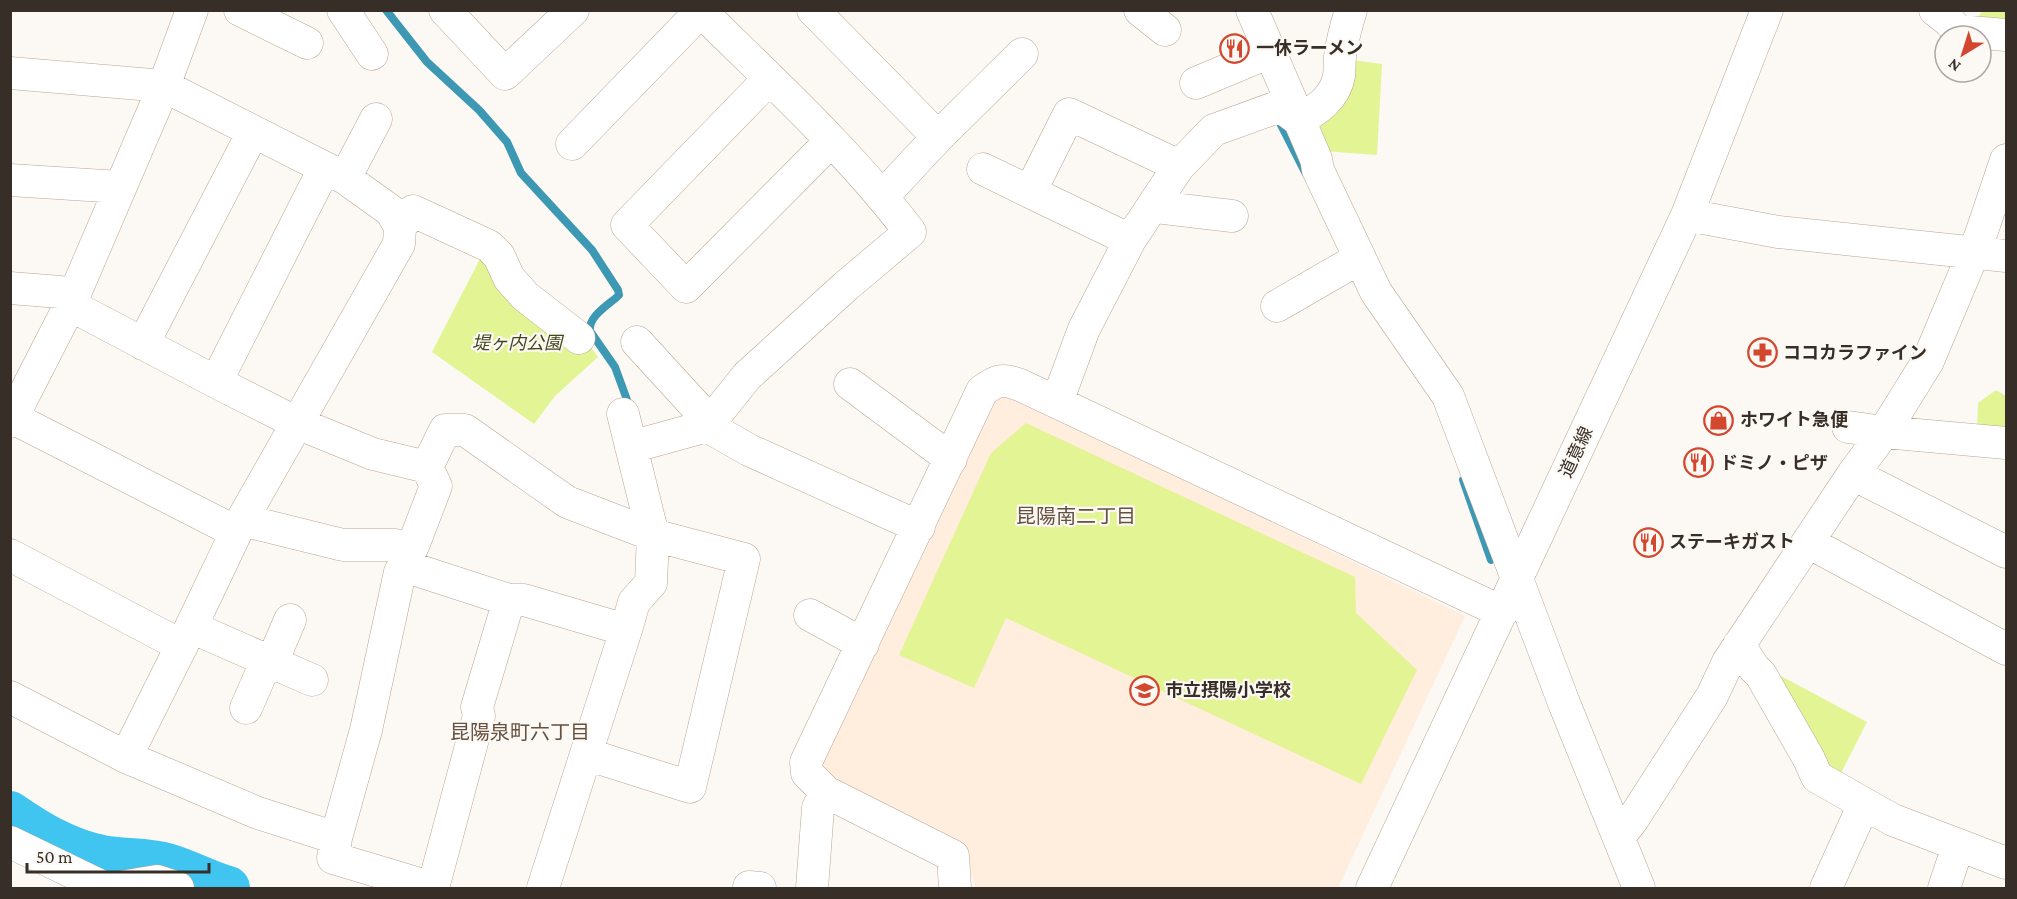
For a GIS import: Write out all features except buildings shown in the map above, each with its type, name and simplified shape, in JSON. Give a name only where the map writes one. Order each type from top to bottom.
[{"type":"street","points":[[192,10],[165,86],[69,305],[14,410],[239,526],[343,545],[395,545],[403,559],[509,600],[524,600],[626,630]]},
{"type":"street","points":[[240,10],[307,43]]},
{"type":"street","points":[[343,10],[372,54]]},
{"type":"street","points":[[445,10],[505,74],[573,10]]},
{"type":"street","points":[[572,144],[701,10],[883,196],[910,232],[846,286],[747,376],[707,426],[631,447]]},
{"type":"street","points":[[813,10],[938,137]]},
{"type":"street","points":[[1252,10],[1316,159],[1318,170],[1376,292],[1448,396],[1517,579],[1639,888]]},
{"type":"street","points":[[1299,120],[1315,111],[1332,95],[1339,76],[1341,49],[1351,10]]},
{"type":"street","name":"道意線","points":[[1372,888],[1687,215],[1767,10]]},
{"type":"street","points":[[1935,10],[1959,31],[2007,34]]},
{"type":"street","points":[[1196,83],[1270,52]]},
{"type":"street","points":[[883,196],[938,137],[1022,54]]},
{"type":"street","points":[[10,73],[165,86],[334,174],[391,212],[400,227],[399,244],[239,526],[187,637],[126,758]]},
{"type":"street","points":[[769,79],[627,225],[686,287],[831,141]]},
{"type":"street","points":[[1057,402],[1084,329],[1130,240],[1179,166],[1214,130],[1280,106],[1299,120]]},
{"type":"street","points":[[1030,192],[1069,114],[1179,166]]},
{"type":"street","points":[[216,382],[334,174],[376,119]]},
{"type":"street","points":[[143,344],[253,132]]},
{"type":"street","points":[[1619,837],[1712,696],[1739,645],[1853,474],[1884,432],[1928,361],[1973,253],[2007,160]]},
{"type":"street","points":[[983,169],[1130,240]]},
{"type":"street","points":[[10,180],[120,187]]},
{"type":"street","points":[[1155,205],[1232,216]]},
{"type":"street","points":[[400,227],[413,212],[489,246],[499,256],[509,278],[525,296],[579,338]]},
{"type":"street","points":[[1687,215],[1778,232],[2007,256]]},
{"type":"street","points":[[1277,306],[1360,258]]},
{"type":"street","points":[[10,288],[60,292],[69,305],[297,423],[373,454],[427,467]]},
{"type":"street","points":[[637,342],[702,413],[707,426],[749,450],[919,528]]},
{"type":"street","points":[[955,888],[953,856],[826,792],[807,772],[806,762],[982,392],[993,383],[1006,380],[1057,402],[1502,612]]},
{"type":"street","points":[[850,384],[951,459]]},
{"type":"street","points":[[543,888],[634,602],[651,583],[653,535],[623,414]]},
{"type":"street","points":[[1848,427],[2007,443]]},
{"type":"street","points":[[427,467],[445,430],[465,430],[567,502],[653,535],[744,559],[690,787],[586,754]]},
{"type":"street","points":[[427,467],[436,486],[413,546],[403,559],[366,730],[336,838],[333,858],[433,888],[479,716],[477,707],[509,600]]},
{"type":"street","points":[[1853,474],[2007,552]]},
{"type":"street","points":[[1808,542],[2006,649]]},
{"type":"street","points":[[10,555],[187,637],[269,661],[312,680]]},
{"type":"street","points":[[810,615],[863,644]]},
{"type":"street","points":[[246,708],[290,620]]},
{"type":"street","points":[[1739,645],[1761,675],[1817,777],[1893,820],[2007,863]]},
{"type":"street","points":[[10,697],[126,758],[258,813],[336,838]]},
{"type":"street","points":[[812,888],[818,808],[826,792]]},
{"type":"street","points":[[1826,888],[1864,804]]},
{"type":"street","points":[[10,842],[105,888]]},
{"type":"street","points":[[1944,888],[1958,846]]},
{"type":"street","points":[[115,888],[157,881],[178,888]]},
{"type":"shaded area","name":"市立摂陽小学校","points":[[1010,395],[1465,616],[1338,888],[976,888],[965,846],[826,777],[822,765],[995,402]]},
{"type":"green space","points":[[1983,11],[2006,11],[2006,27],[1972,23]]},
{"type":"green space","points":[[1352,60],[1382,64],[1377,155],[1323,151],[1317,124]]},
{"type":"green space","name":"堤ヶ内公園","points":[[483,253],[563,308],[598,357],[555,396],[534,424],[432,352]]},
{"type":"green space","points":[[1996,390],[2006,396],[2006,434],[1977,432],[1978,403]]},
{"type":"green space","points":[[1026,423],[1355,577],[1356,613],[1417,670],[1361,784],[1006,618],[974,688],[899,655],[991,453]]},
{"type":"green space","points":[[1779,675],[1867,722],[1841,773],[1814,758]]},
{"type":"waterway","points":[[386,10],[427,62],[479,110],[507,142],[521,173],[592,250],[618,290],[619,295],[592,320],[590,331],[615,367],[630,408]]},
{"type":"waterway","points":[[1280,123],[1306,174]]},
{"type":"waterway","points":[[1463,480],[1491,560]]},
{"type":"waterway","points":[[10,813],[43,834],[77,850],[102,857],[167,865],[228,888]]},
{"type":"place","name":"一休ラーメン","points":[[1235,48]]},
{"type":"place","name":"ココカラファイン","points":[[1762,353]]},
{"type":"place","name":"ホワイト急便","points":[[1719,420]]},
{"type":"place","name":"ドミノ・ピザ","points":[[1699,463]]},
{"type":"place","name":"ステーキガスト","points":[[1648,542]]},
{"type":"place","name":"市立摂陽小学校","points":[[1144,690]]},
{"type":"district","name":"昆陽南二丁目","points":[[1076,516]]},
{"type":"district","name":"昆陽泉町六丁目","points":[[520,732]]}]
